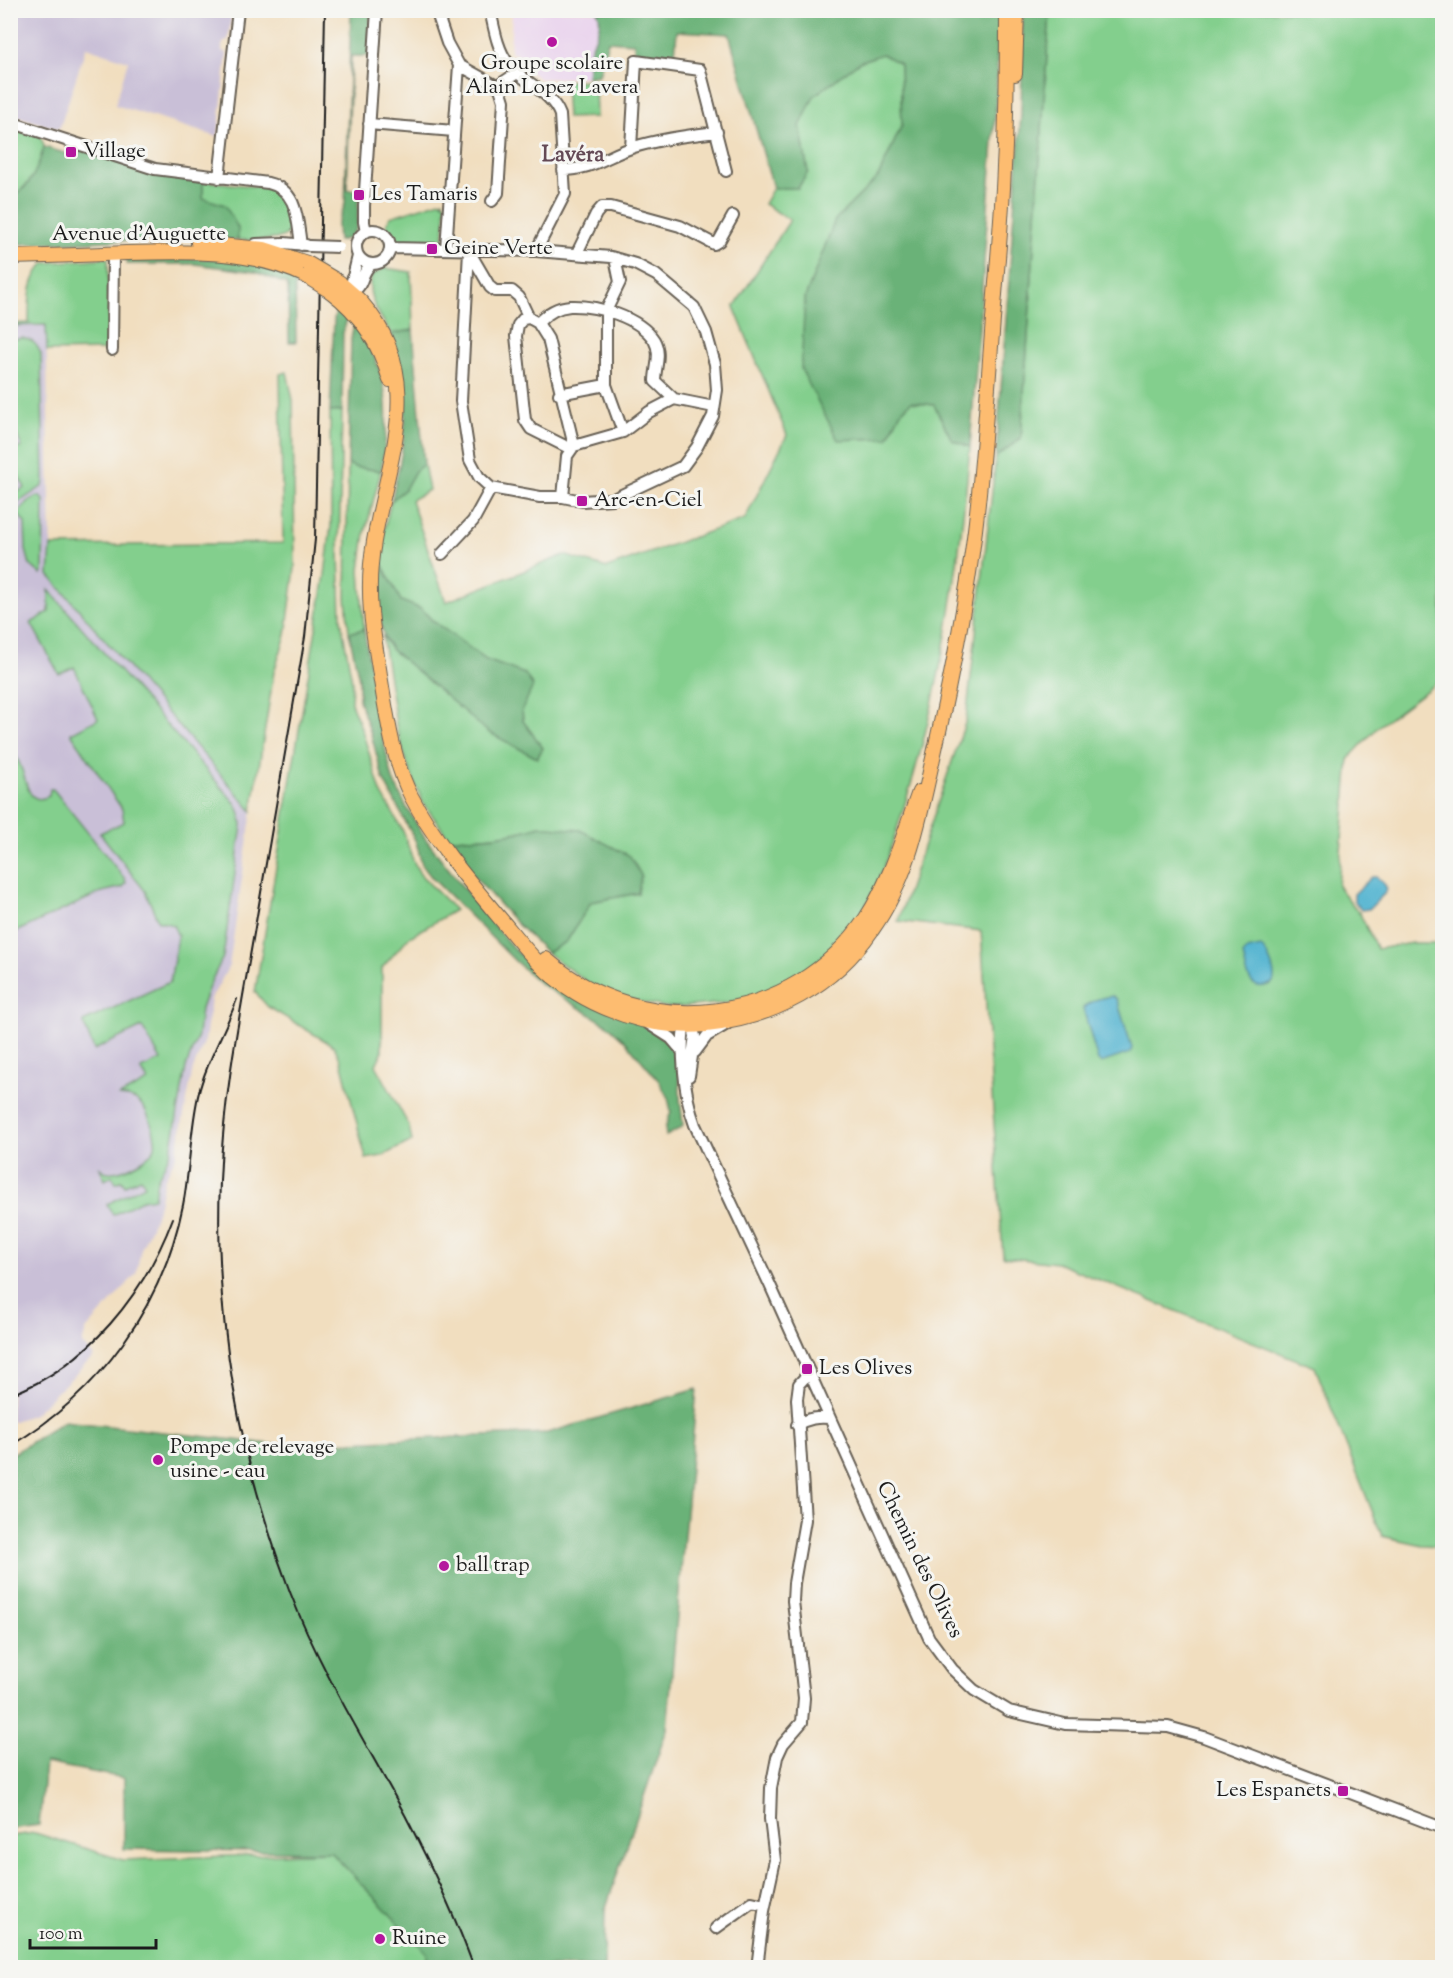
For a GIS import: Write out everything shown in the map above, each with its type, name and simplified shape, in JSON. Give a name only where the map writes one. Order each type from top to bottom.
[{"type":"main road","points":[[1005,165],[1006,10]]},
{"type":"main road","points":[[339,291],[361,302],[381,330],[396,367],[398,408],[394,452],[374,538],[370,578],[373,628],[390,730],[405,784],[418,809],[441,844],[501,920],[546,971],[565,986],[587,999],[644,1020],[732,1021],[757,1015],[806,993],[840,968],[872,930],[888,904],[904,867],[920,819],[957,643],[975,530],[1005,165],[1015,87],[1017,10]]},
{"type":"main road","name":"Avenue d'Auguette","points":[[10,248],[186,243],[244,246],[275,252],[307,269],[339,291],[379,349],[398,408]]},
{"type":"main road","name":"Avenue d'Auguette","points":[[10,257],[184,252],[229,255],[307,269]]},
{"type":"main road","points":[[501,920],[555,966],[602,995],[626,1004],[688,1021],[764,999],[788,988],[831,959],[866,917],[879,895],[934,754]]},
{"type":"street","points":[[219,178],[224,153],[230,68],[238,10]]},
{"type":"street","points":[[366,232],[363,217],[377,10]]},
{"type":"street","points":[[436,10],[447,43],[459,65],[446,249]]},
{"type":"street","points":[[490,10],[508,64],[534,85],[558,109],[560,115],[565,194],[536,252]]},
{"type":"street","points":[[631,148],[636,61],[700,70],[726,171]]},
{"type":"street","points":[[459,65],[492,84],[499,85],[517,73]]},
{"type":"street","points":[[492,201],[498,193],[504,101],[499,85]]},
{"type":"street","points":[[10,122],[155,169],[268,183],[280,187],[291,198],[305,245]]},
{"type":"street","points":[[369,124],[454,131]]},
{"type":"street","points":[[563,170],[580,170],[631,148],[670,138],[717,132]]},
{"type":"street","points":[[577,253],[596,214],[602,207],[611,207],[680,226],[714,244],[719,241],[733,216]]},
{"type":"street","points":[[284,243],[294,232],[297,224]]},
{"type":"street","points":[[366,232],[384,234],[388,238],[390,248],[387,257],[366,268],[358,288],[339,291],[357,252],[359,238],[366,232]]},
{"type":"street","points":[[244,246],[284,243],[338,247],[357,252],[366,263],[372,264]]},
{"type":"street","points":[[390,248],[577,253],[615,258],[656,275],[694,307],[706,332],[716,364],[717,390],[713,416],[697,447],[683,466],[613,499],[582,501],[562,497],[540,497],[491,488],[479,477],[470,460],[461,401],[469,251]]},
{"type":"street","points":[[469,251],[490,287],[495,291],[512,291],[519,297],[548,339],[572,448]]},
{"type":"street","points":[[112,350],[113,254]]},
{"type":"street","points":[[615,258],[620,282],[606,311],[606,385],[623,432]]},
{"type":"street","points":[[362,281],[366,299],[381,330]]},
{"type":"street","points":[[572,448],[531,429],[525,420],[516,336],[518,325],[523,319],[534,320],[556,309],[570,306],[606,311],[625,317],[644,328],[654,341],[659,353],[655,381],[674,399],[714,407]]},
{"type":"street","points":[[559,394],[606,385]]},
{"type":"street","points":[[562,497],[567,456],[572,448],[623,432],[649,412],[674,399]]},
{"type":"street","points":[[442,554],[474,521],[491,488]]},
{"type":"street","points":[[644,1020],[671,1038],[687,1053],[707,1036],[732,1021]]},
{"type":"street","name":"Chemin des Olives","points":[[688,1021],[695,1036],[687,1053],[689,1106],[695,1125],[928,1638],[952,1668],[974,1690],[1009,1711],[1065,1725],[1168,1726],[1204,1737],[1443,1828]]},
{"type":"street","points":[[757,1968],[765,1905],[775,1860],[770,1819],[771,1788],[777,1757],[783,1744],[802,1722],[804,1698],[794,1582],[806,1520],[797,1425],[797,1399],[800,1384],[809,1373]]},
{"type":"street","points":[[797,1425],[806,1419],[830,1418]]},
{"type":"street","points":[[716,1928],[752,1902],[765,1905]]},
{"type":"shaded area","points":[[11,10],[232,11],[228,40],[223,43],[222,47],[222,51],[227,53],[218,137],[115,105],[128,61],[86,47],[60,127],[57,129],[11,114]]},
{"type":"shaded area","name":"Groupe scolaire Alain Lopez Lavera","points":[[510,10],[597,11],[600,15],[600,26],[591,51],[587,77],[540,79],[517,64],[519,54],[510,53],[512,15],[509,14]]},
{"type":"shaded area","points":[[46,325],[51,546],[49,575],[252,811],[229,966],[211,999],[205,1040],[193,1069],[176,1156],[164,1180],[157,1213],[141,1249],[136,1274],[86,1330],[82,1344],[94,1356],[34,1414],[11,1422],[10,326]]},
{"type":"green space","points":[[351,11],[371,11],[368,56],[351,56],[347,190],[359,190],[357,228],[349,238],[338,241],[337,225],[345,204]]},
{"type":"green space","points":[[597,11],[999,11],[996,102],[970,447],[952,440],[934,405],[911,402],[900,413],[888,438],[838,440],[801,369],[805,298],[835,220],[878,177],[902,125],[900,64],[882,54],[859,62],[814,96],[800,126],[808,172],[798,188],[773,188],[729,34],[677,31],[675,54],[634,52],[634,43],[608,41],[599,75],[587,77],[590,52],[600,21]]},
{"type":"green space","points":[[1023,11],[1050,11],[1021,438],[996,457],[1021,115]]},
{"type":"green space","points":[[1050,11],[1442,11],[1442,679],[1379,726],[1349,758],[1338,886],[1360,914],[1377,949],[1442,941],[1442,1546],[1422,1545],[1382,1536],[1315,1367],[1057,1263],[1003,1257],[981,931],[898,921],[966,720],[996,457],[1021,438]]},
{"type":"green space","points":[[882,53],[900,64],[902,125],[878,177],[835,221],[805,298],[888,438],[900,413],[911,402],[934,405],[952,440],[970,447],[954,584],[929,719],[904,807],[878,881],[855,923],[828,954],[794,979],[755,996],[734,1001],[663,1007],[626,998],[597,988],[547,953],[567,941],[591,902],[638,893],[540,826],[495,836],[449,838],[423,803],[397,730],[382,635],[391,649],[488,732],[537,758],[543,748],[523,721],[525,674],[486,660],[433,621],[421,609],[401,601],[380,560],[391,501],[405,489],[415,471],[424,464],[429,490],[411,500],[446,602],[564,555],[607,568],[745,519],[787,435],[734,307],[790,220],[764,204],[773,188],[798,188],[808,172],[800,126],[814,96],[859,62]]},
{"type":"green space","points":[[595,80],[596,117],[567,118],[565,81]]},
{"type":"green space","points":[[11,127],[40,136],[44,152],[29,182],[11,196]]},
{"type":"green space","points":[[44,147],[75,156],[83,149],[140,168],[203,181],[203,198],[225,205],[238,228],[238,240],[173,239],[20,244],[11,240],[10,196],[18,193],[29,182]]},
{"type":"green space","points":[[203,181],[271,188],[285,195],[290,211],[289,231],[275,239],[238,240],[203,198]]},
{"type":"green space","points":[[443,200],[446,204],[443,244],[400,243],[386,226],[390,217]]},
{"type":"green space","points":[[108,258],[109,350],[47,351],[46,325],[11,326],[10,324],[29,323],[32,283],[45,263]]},
{"type":"green space","points":[[126,258],[234,259],[295,275],[296,342],[289,342],[286,284],[255,272],[195,264],[127,264]]},
{"type":"green space","points":[[385,268],[411,272],[413,330],[391,334],[375,306],[370,291],[372,275]]},
{"type":"green space","points":[[338,303],[349,312],[343,333],[342,411],[330,412],[334,319]]},
{"type":"green space","points":[[355,320],[375,358],[385,392],[387,410],[381,471],[354,467],[348,463],[351,339]]},
{"type":"green space","points":[[413,330],[424,464],[415,471],[405,489],[391,501],[404,436],[405,398],[398,357],[391,334]]},
{"type":"green space","points":[[22,338],[34,343],[41,354],[44,481],[43,486],[16,504],[11,503],[11,495],[25,488],[11,463],[11,450],[22,447],[15,431],[11,432],[10,340]]},
{"type":"green space","points":[[287,372],[293,400],[295,568],[286,635],[274,672],[252,811],[49,575],[51,546],[283,543],[280,374]]},
{"type":"green space","points":[[342,411],[339,551],[341,620],[352,681],[351,703],[381,792],[403,831],[420,874],[455,910],[408,938],[382,968],[382,1052],[376,1065],[409,1126],[412,1141],[382,1156],[366,1159],[341,1061],[334,1046],[268,1007],[255,992],[325,575],[331,525],[330,412]]},
{"type":"green space","points":[[348,463],[354,467],[381,471],[365,533],[360,570],[364,629],[349,633],[346,597]]},
{"type":"green space","points":[[39,496],[44,500],[43,573],[41,574],[30,565],[26,550],[25,523],[18,514],[27,503]]},
{"type":"green space","points":[[380,560],[401,601],[421,609],[433,621],[486,660],[525,674],[533,686],[522,710],[523,721],[543,748],[537,758],[488,732],[391,649],[382,628],[378,606]]},
{"type":"green space","points":[[49,590],[236,804],[242,825],[223,957],[201,1009],[198,1035],[186,1067],[171,1151],[157,1180],[154,1198],[142,1200],[113,1215],[107,1204],[145,1185],[141,1178],[125,1185],[122,1180],[116,1183],[112,1176],[105,1180],[100,1168],[111,1172],[130,1167],[149,1155],[155,1147],[155,1137],[144,1107],[134,1099],[119,1096],[148,1081],[141,1069],[161,1060],[142,1027],[94,1050],[83,1022],[170,982],[178,936],[173,925],[158,921],[145,891],[100,833],[124,822],[122,809],[71,733],[98,719],[74,667],[59,674],[31,623],[49,612]]},
{"type":"green space","points":[[364,629],[379,723],[393,780],[425,838],[482,912],[515,950],[538,971],[648,1028],[674,1046],[679,1058],[683,1125],[681,1128],[666,1136],[665,1128],[671,1111],[668,1098],[659,1081],[625,1041],[606,1024],[540,984],[432,878],[422,865],[416,842],[383,779],[359,700],[359,679],[349,633]]},
{"type":"green space","points":[[14,752],[31,795],[38,799],[43,798],[49,796],[50,789],[53,789],[126,883],[123,887],[102,892],[11,934],[10,754]]},
{"type":"green space","points":[[540,826],[580,830],[630,856],[641,875],[638,893],[591,902],[567,941],[547,953],[516,923],[473,875],[449,838],[495,836]]},
{"type":"green space","points":[[697,1389],[667,1729],[605,1910],[604,1967],[428,1967],[427,1953],[331,1852],[124,1849],[124,1778],[45,1763],[39,1825],[11,1829],[11,1455],[64,1421],[279,1445],[547,1433]]},
{"type":"green space","points":[[35,1833],[123,1860],[331,1852],[427,1953],[428,1967],[11,1968],[11,1836]]},
{"type":"water","points":[[1372,877],[1377,877],[1387,889],[1369,909],[1361,910],[1354,900],[1354,894]]},
{"type":"water","points":[[1261,947],[1271,963],[1274,974],[1273,982],[1265,986],[1254,985],[1248,977],[1243,955],[1247,950]]},
{"type":"water","points":[[1113,996],[1117,1000],[1132,1048],[1130,1053],[1101,1063],[1098,1061],[1083,1008],[1097,999]]},
{"type":"railway","points":[[325,10],[315,539],[305,637],[228,1090],[220,1181],[221,1286],[226,1338],[244,1441],[272,1542],[290,1592],[329,1677],[424,1853],[451,1909],[474,1968]]},
{"type":"railway","points":[[10,1446],[42,1425],[99,1374],[143,1313],[160,1279],[183,1205],[193,1123],[201,1083],[237,999]]},
{"type":"railway","points":[[10,1395],[64,1366],[110,1324],[147,1273],[173,1218]]},
{"type":"place","name":"Groupe scolaire Alain Lopez Lavera","points":[[552,42]]},
{"type":"place","name":"Village","points":[[71,152]]},
{"type":"place","name":"Les Tamaris","points":[[359,195]]},
{"type":"place","name":"Geine Verte","points":[[432,249]]},
{"type":"place","name":"Arc-en-Ciel","points":[[582,501]]},
{"type":"place","name":"Les Olives","points":[[807,1369]]},
{"type":"place","name":"Pompe de relevage usine - eau","points":[[158,1460]]},
{"type":"place","name":"ball trap","points":[[444,1566]]},
{"type":"place","name":"Les Espanets","points":[[1343,1791]]},
{"type":"place","name":"Ruine","points":[[380,1939]]},
{"type":"district","name":"Lavéra","points":[[573,156]]}]
